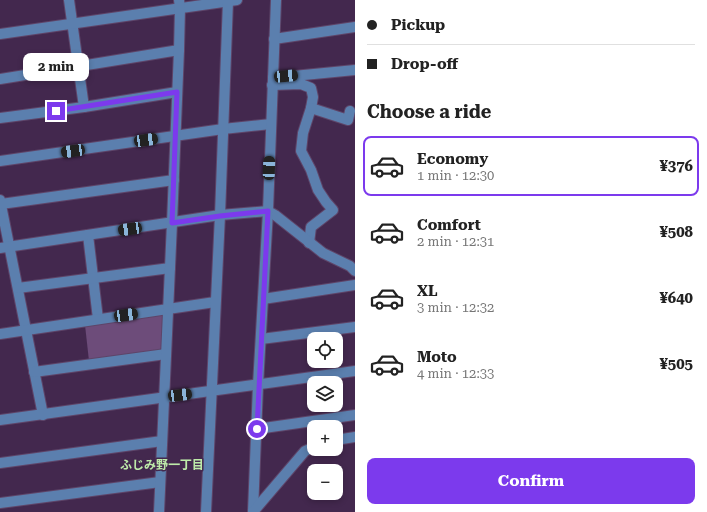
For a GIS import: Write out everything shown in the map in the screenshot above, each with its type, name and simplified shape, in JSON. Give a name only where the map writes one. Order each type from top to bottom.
[{"type":"street","points":[[69,0],[84,107]]},
{"type":"street","points":[[253,512],[258,384],[268,211],[276,0]]},
{"type":"street","points":[[0,34],[180,4],[233,1],[223,129],[206,512]]},
{"type":"street","points":[[159,512],[174,180],[180,4]]},
{"type":"street","points":[[274,39],[355,27]]},
{"type":"street","points":[[0,79],[179,50]]},
{"type":"street","points":[[273,81],[355,70]]},
{"type":"street","points":[[273,81],[301,84],[311,88],[313,97],[303,133],[301,151],[312,170],[318,190],[333,210],[311,227],[310,243]]},
{"type":"street","points":[[0,118],[84,107],[177,92]]},
{"type":"street","points":[[311,108],[348,120],[350,111]]},
{"type":"street","points":[[0,162],[223,129],[271,124]]},
{"type":"street","points":[[43,415],[18,288],[5,247],[0,202],[174,180]]},
{"type":"street","points":[[5,247],[220,216],[268,211],[323,253],[350,266],[355,271]]},
{"type":"street","points":[[88,235],[98,319]]},
{"type":"street","points":[[18,288],[170,268]]},
{"type":"street","points":[[263,299],[355,285]]},
{"type":"street","points":[[0,334],[215,302]]},
{"type":"street","points":[[261,339],[355,327]]},
{"type":"street","points":[[34,372],[166,354]]},
{"type":"street","points":[[0,420],[355,370]]},
{"type":"street","points":[[257,429],[355,415]]},
{"type":"street","points":[[343,439],[355,437]]},
{"type":"street","points":[[0,463],[162,440]]},
{"type":"street","points":[[253,512],[307,450]]},
{"type":"street","points":[[0,503],[160,482]]},
{"type":"shaded area","points":[[163,315],[163,348],[161,350],[89,361],[85,325]]},
{"type":"district","name":"ふじみ野一丁目","points":[[162,465]]},
{"type":"route","points":[[56,111],[177,92],[172,223],[268,211],[258,384],[257,429]]}]
